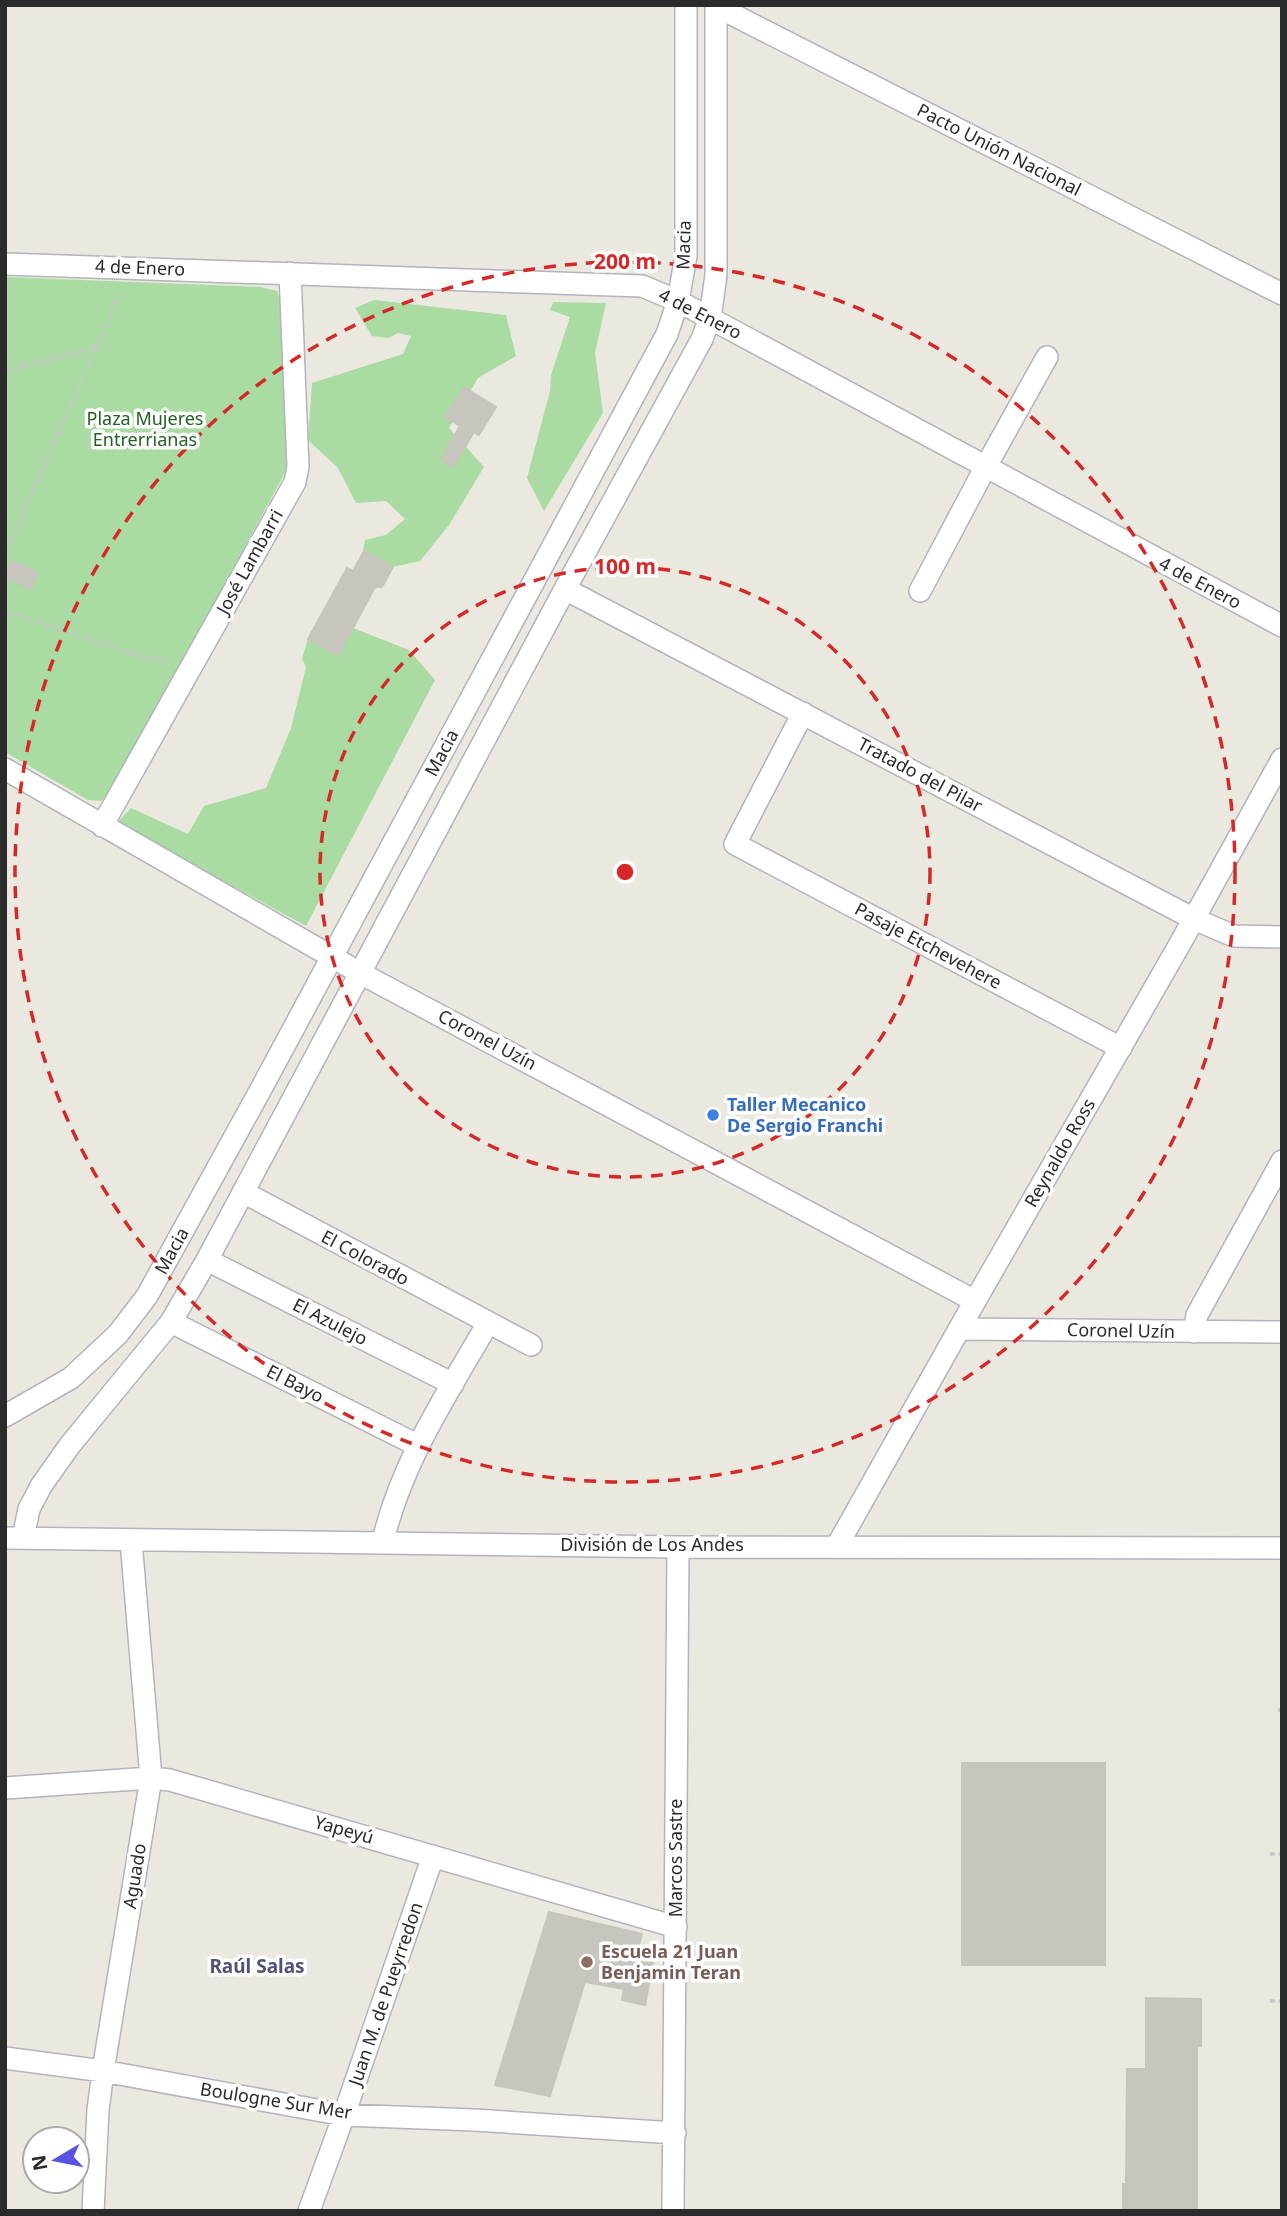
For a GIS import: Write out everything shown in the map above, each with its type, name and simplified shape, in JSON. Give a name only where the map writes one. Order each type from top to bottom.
[{"type":"street","name":"Macia","points":[[5,1416],[71,1378],[98,1356],[147,1296],[333,957],[667,334],[678,301],[685,256],[686,5]]},
{"type":"street","name":"Macia","points":[[14,1538],[41,1486],[77,1436],[171,1322],[208,1260],[565,589],[702,339],[710,318],[716,275],[716,6]]},
{"type":"street","name":"Pacto Unión Nacional","points":[[716,6],[1282,294]]},
{"type":"street","name":"4 de Enero","points":[[5,264],[642,286],[678,301],[1282,626]]},
{"type":"street","name":"José Lambarri","points":[[102,826],[295,482],[298,467],[290,273]]},
{"type":"street","points":[[920,591],[1047,357]]},
{"type":"street","name":"Tratado del Pilar","points":[[565,589],[1194,919],[1234,936],[1282,937]]},
{"type":"street","name":"Pasaje Etchevehere","points":[[803,713],[735,844],[1121,1048]]},
{"type":"street","name":"Reynaldo Ross","points":[[837,1546],[1194,919],[1282,759]]},
{"type":"street","name":"Coronel Uzín","points":[[5,769],[360,973],[975,1301]]},
{"type":"street","points":[[1194,1332],[1197,1315],[1282,1161]]},
{"type":"street","name":"El Colorado","points":[[243,1192],[531,1345]]},
{"type":"street","name":"El Azulejo","points":[[208,1260],[453,1384]]},
{"type":"street","name":"El Bayo","points":[[171,1322],[419,1446]]},
{"type":"street","points":[[383,1541],[391,1509],[419,1446],[488,1323]]},
{"type":"street","name":"Coronel Uzín","points":[[959,1329],[1282,1332]]},
{"type":"street","points":[[5,1521],[14,1538]]},
{"type":"street","name":"División de Los Andes","points":[[14,1538],[677,1546],[1282,1548]]},
{"type":"street","name":"Aguado","points":[[93,2211],[98,2110],[103,2071],[152,1778],[131,1541]]},
{"type":"street","name":"Marcos Sastre","points":[[673,2211],[677,1546]]},
{"type":"street","name":"Yapeyú","points":[[5,1788],[152,1778],[184,1783],[676,1927]]},
{"type":"street","name":"Juan M. de Pueyrredon","points":[[309,2211],[433,1856]]},
{"type":"street","name":"Boulogne Sur Mer","points":[[5,2058],[103,2071],[344,2115],[675,2133]]},
{"type":"path","points":[[5,553],[120,293]]},
{"type":"path","points":[[5,371],[98,347]]},
{"type":"path","points":[[5,590],[9,580]]},
{"type":"path","points":[[5,611],[170,666]]},
{"type":"path","points":[[1270,1854],[1282,1854]]},
{"type":"path","points":[[1270,2001],[1282,2001]]},
{"type":"green space","name":"Plaza Mujeres Entrerrianas","points":[[5,277],[261,287],[277,291],[283,308],[287,469],[112,792],[101,801],[88,800],[5,752]]},
{"type":"green space","points":[[374,300],[506,315],[516,356],[478,378],[449,428],[484,467],[449,525],[420,561],[393,567],[363,551],[365,540],[386,535],[405,519],[386,501],[356,503],[338,468],[308,440],[312,383],[403,354],[411,336],[398,333],[389,338],[372,336],[355,308]]},
{"type":"green space","points":[[553,302],[606,303],[595,353],[603,413],[544,511],[527,478],[550,391],[551,375],[570,317],[550,310]]},
{"type":"green space","points":[[353,628],[409,650],[435,680],[306,926],[117,823],[131,808],[188,834],[204,806],[266,788],[291,728],[306,667],[302,658],[308,639],[338,655]]},
{"type":"building","points":[[464,387],[496,407],[479,435],[474,432],[453,467],[441,459],[460,426],[445,417]]},
{"type":"building","points":[[364,551],[393,567],[382,587],[375,587],[338,656],[308,639],[347,568],[353,571]]},
{"type":"building","points":[[12,561],[38,572],[31,589],[5,578]]},
{"type":"building","points":[[962,1763],[1105,1763],[1105,1965],[962,1965]]},
{"type":"building","points":[[549,1912],[642,1934],[635,1959],[653,1963],[645,2005],[622,2000],[624,1989],[585,1982],[550,2096],[495,2085]]},
{"type":"building","points":[[1146,1998],[1201,1999],[1201,2046],[1197,2046],[1197,2211],[1123,2211],[1123,2184],[1126,2184],[1127,2069],[1146,2069]]},
{"type":"place","name":"Taller Mecanico De Sergio Franchi","points":[[713,1115]]},
{"type":"place","name":"Escuela 21 Juan Benjamin Teran","points":[[587,1962]]},
{"type":"district","name":"Raúl Salas","points":[[257,1966]]}]
